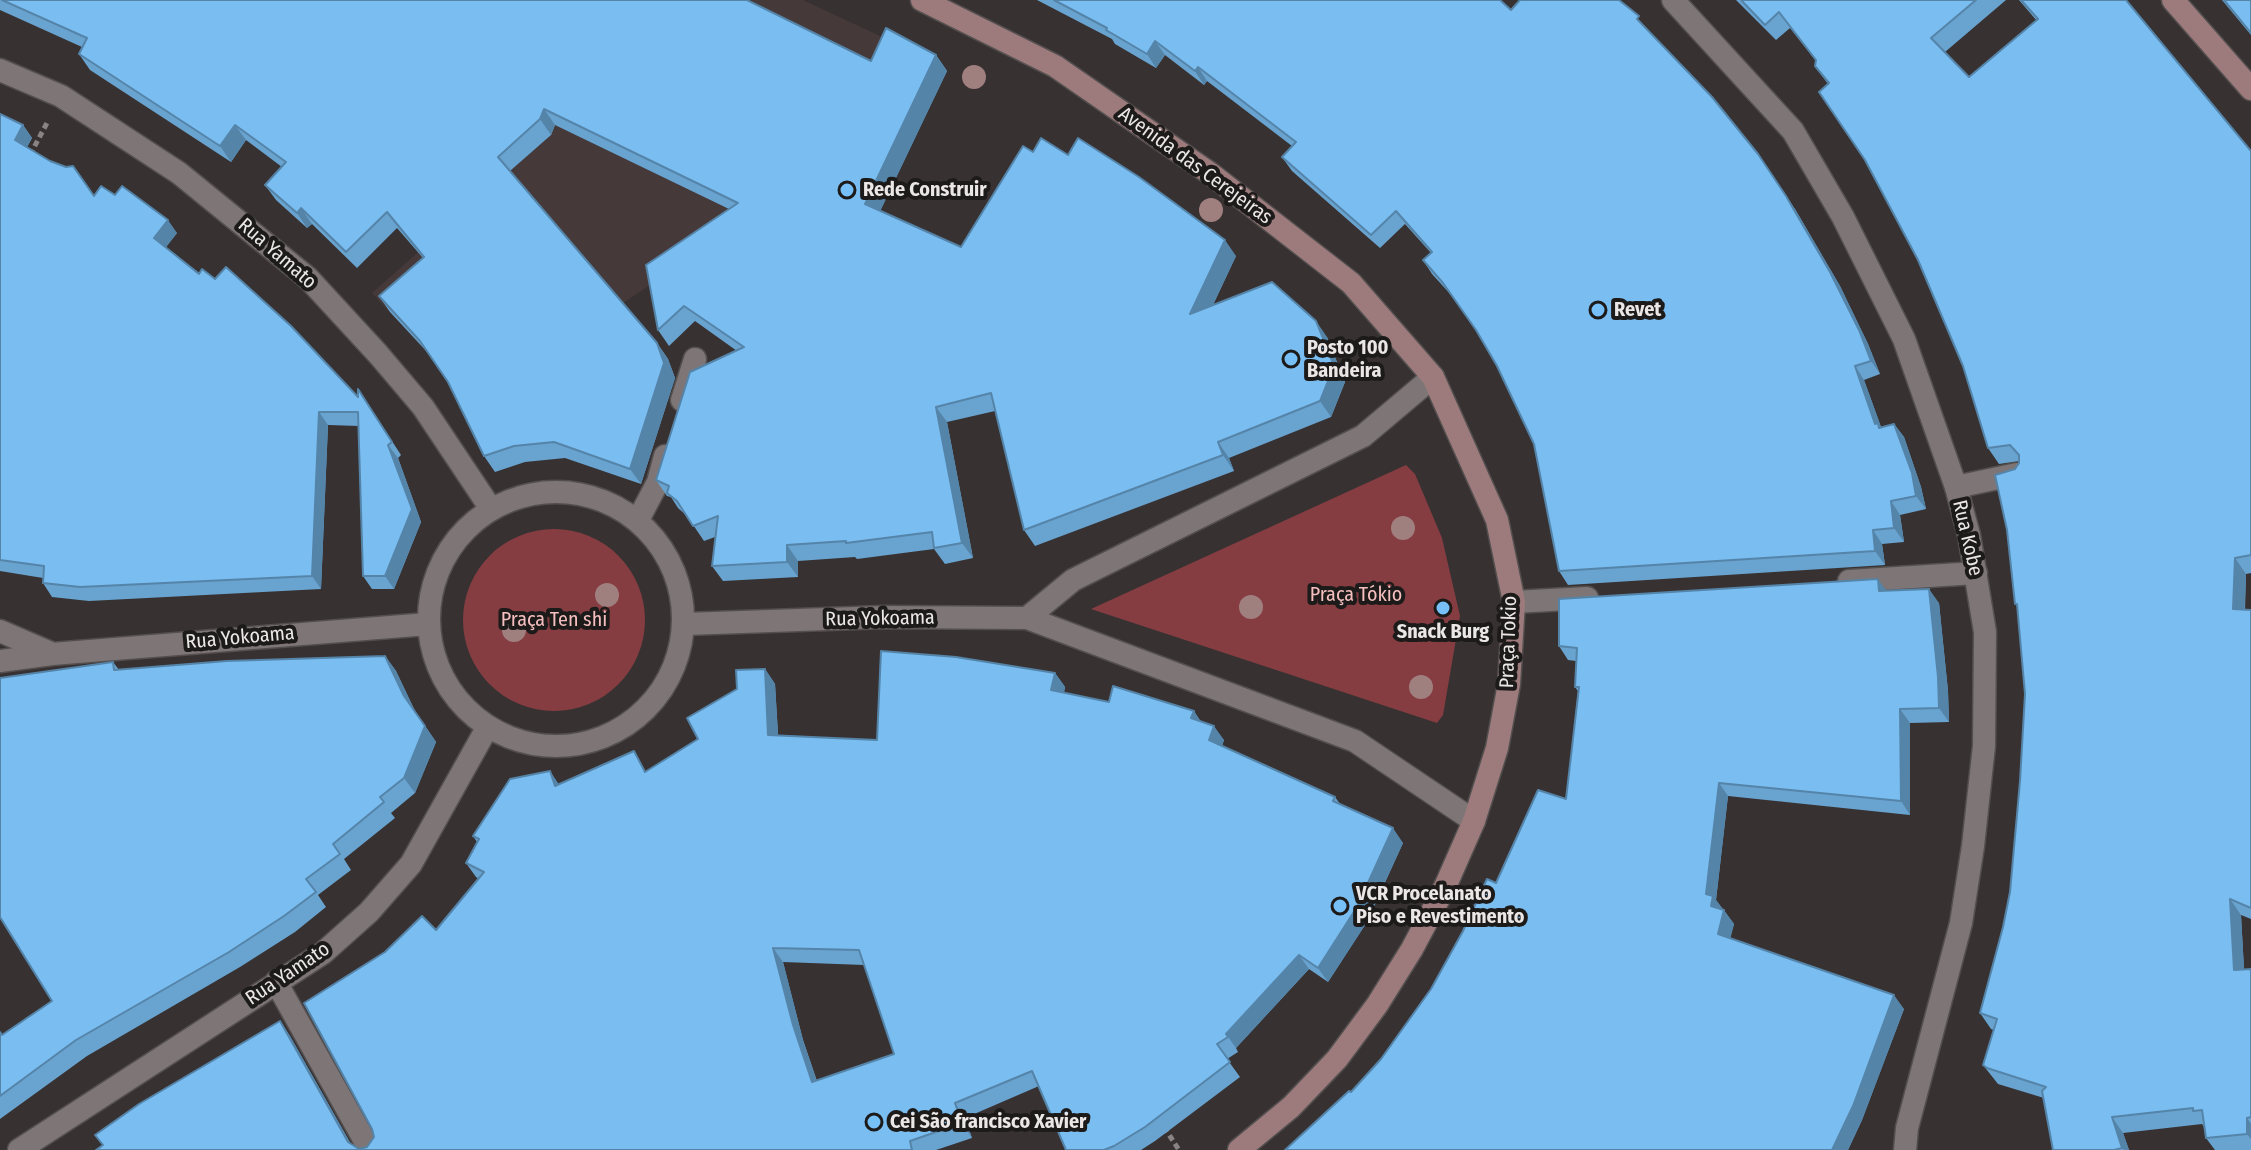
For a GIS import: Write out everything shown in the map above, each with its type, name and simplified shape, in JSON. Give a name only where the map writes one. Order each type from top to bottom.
[{"type":"main road","name":"Avenida das Cerejeiras","points":[[922,0],[1055,66],[1211,174],[1351,283],[1433,377]]},
{"type":"main road","points":[[2173,0],[2251,89]]},
{"type":"main road","name":"Praça Tokio","points":[[1433,377],[1497,520],[1514,602],[1509,684],[1500,735],[1474,821]]},
{"type":"main road","points":[[1239,1150],[1291,1107],[1337,1059],[1377,1005],[1445,887],[1474,821]]},
{"type":"street","name":"Rua Kobe","points":[[1673,0],[1793,131],[1843,217],[1904,339],[1956,487],[1969,535],[1985,632],[1984,746],[1961,923],[1907,1128],[1905,1150]]},
{"type":"street","name":"Rua Yamato","points":[[0,70],[61,96],[179,173],[308,278],[423,407],[491,509]]},
{"type":"street","points":[[638,520],[658,482],[695,359]]},
{"type":"street","points":[[1433,377],[1363,436],[1073,580],[1027,618],[1355,741],[1474,821]]},
{"type":"street","points":[[1956,487],[2017,474]]},
{"type":"street","points":[[567,491],[605,500],[638,520],[664,549],[680,585],[685,624],[677,662],[659,696],[632,723],[597,741],[560,748],[522,743],[487,728],[456,700],[436,664],[428,624],[432,590],[444,558],[464,530],[491,509],[528,494],[567,491]]},
{"type":"street","points":[[1832,582],[1976,573]]},
{"type":"street","points":[[1514,602],[1610,597]]},
{"type":"street","name":"Rua Yokoama","points":[[685,624],[884,617],[1027,618]]},
{"type":"street","name":"Rua Yokoama","points":[[0,661],[52,654],[428,624]]},
{"type":"street","name":"Rua Yokoama","points":[[0,631],[52,654]]},
{"type":"street","name":"Rua Yamato","points":[[19,1150],[323,953],[358,922],[411,864],[487,728]]},
{"type":"street","points":[[276,982],[370,1150]]},
{"type":"path","points":[[27,161],[61,96]]},
{"type":"path","points":[[1159,1120],[1179,1150]]},
{"type":"shaded area","points":[[608,0],[803,0],[897,44],[735,228],[465,409],[431,357],[372,293],[544,141]]},
{"type":"green space","name":"Praça Tókio","points":[[1406,465],[1415,474],[1442,538],[1460,616],[1443,715],[1437,723],[1091,609]]},
{"type":"green space","name":"Praça Ten shi","points":[[554,529],[589,536],[618,556],[638,585],[645,620],[638,655],[618,684],[589,704],[554,711],[519,704],[490,684],[470,655],[463,620],[470,585],[490,556],[519,536]]},
{"type":"building","points":[[2,0],[747,0],[871,61],[886,28],[936,55],[865,204],[961,247],[1023,146],[1033,152],[1041,138],[1068,155],[1078,138],[1139,177],[1225,240],[1190,314],[1272,282],[1316,321],[1334,366],[1320,401],[1218,442],[1223,455],[1024,530],[991,393],[936,407],[962,543],[934,548],[932,532],[846,543],[787,545],[787,562],[712,566],[718,516],[693,526],[677,501],[667,493],[669,486],[656,480],[690,372],[744,347],[684,306],[658,330],[646,265],[738,203],[544,109],[540,119],[498,157],[657,343],[664,363],[630,469],[554,442],[514,446],[484,456],[448,382],[420,341],[379,296],[424,257],[387,212],[346,252],[301,208],[297,213],[265,185],[286,162],[235,125],[220,146],[79,54],[87,38]]},
{"type":"building","points":[[1054,0],[1500,0],[1511,10],[1520,0],[1619,0],[1639,16],[1637,19],[1712,97],[1758,154],[1786,196],[1859,330],[1871,361],[1855,366],[1875,424],[1878,423],[1879,428],[1894,424],[1912,473],[1916,496],[1891,501],[1894,528],[1873,530],[1875,551],[1559,571],[1534,444],[1476,330],[1423,260],[1432,252],[1396,211],[1371,235],[1282,157],[1296,142],[1198,67],[1195,71],[1155,41],[1147,54]]},
{"type":"building","points":[[1741,0],[1976,0],[1931,38],[1969,77],[2038,19],[2021,0],[2126,0],[2251,151],[2251,555],[2235,558],[2233,609],[2251,610],[2251,908],[2230,899],[2234,970],[2251,969],[2251,1117],[2247,1118],[2247,1134],[2206,1138],[2202,1110],[2193,1111],[2193,1108],[2112,1117],[2122,1148],[2053,1150],[2042,1091],[2046,1087],[1983,1065],[1997,1019],[1980,1013],[2010,892],[2025,694],[2007,530],[1995,475],[2015,469],[2019,455],[2010,445],[1988,448],[1963,366],[1918,260],[1865,160],[1819,92],[1829,83],[1815,66],[1816,60],[1779,12],[1765,25]]},
{"type":"building","points":[[2224,0],[2251,0],[2251,33]]},
{"type":"building","points":[[0,114],[23,125],[15,140],[50,161],[66,167],[73,166],[94,196],[101,186],[115,195],[122,186],[168,220],[154,238],[199,274],[202,269],[215,279],[226,267],[291,326],[358,397],[358,389],[392,442],[388,445],[412,509],[385,576],[363,576],[358,412],[319,412],[312,576],[80,587],[43,583],[44,566],[0,560]]},
{"type":"building","points":[[1878,579],[1879,591],[1929,589],[1939,708],[1900,709],[1901,801],[1719,783],[1706,894],[1713,896],[1711,906],[1724,910],[1718,934],[1894,995],[1853,1106],[1832,1150],[1285,1150],[1351,1092],[1381,1059],[1431,989],[1487,879],[1496,883],[1538,790],[1566,799],[1579,687],[1575,687],[1577,648],[1559,646],[1559,599]]},
{"type":"building","points":[[881,651],[956,657],[1055,673],[1051,690],[1109,702],[1113,686],[1194,711],[1191,718],[1214,726],[1209,740],[1335,797],[1333,801],[1393,828],[1357,907],[1318,968],[1299,955],[1226,1034],[1228,1037],[1217,1044],[1230,1062],[1145,1127],[1104,1150],[1066,1150],[1032,1071],[955,1103],[962,1123],[910,1141],[912,1150],[96,1150],[103,1145],[95,1135],[139,1104],[280,1021],[348,1142],[359,1149],[367,1147],[374,1137],[372,1129],[304,1003],[385,952],[422,916],[436,930],[484,872],[466,863],[479,839],[473,836],[510,779],[550,771],[555,786],[634,751],[645,772],[698,739],[687,718],[737,689],[736,670],[765,669],[768,735],[877,740]],"holes":[[[773,948],[859,950],[894,1054],[812,1082]]]},
{"type":"building","points":[[385,656],[404,696],[425,726],[404,778],[380,797],[384,802],[333,844],[340,854],[306,879],[316,892],[229,952],[76,1040],[0,1096],[0,1032],[2,1035],[52,1001],[0,917],[0,678],[113,662],[114,670],[227,661]]},
{"type":"place","name":"Rede Construir","points":[[847,190]]},
{"type":"place","name":"Revet","points":[[1598,310]]},
{"type":"place","name":"Posto 100 Bandeira","points":[[1291,359]]},
{"type":"place","name":"Snack Burg","points":[[1443,608]]},
{"type":"place","name":"VCR Procelanato Piso e Revestimento","points":[[1340,906]]},
{"type":"place","name":"Cei São francisco Xavier","points":[[874,1122]]}]
